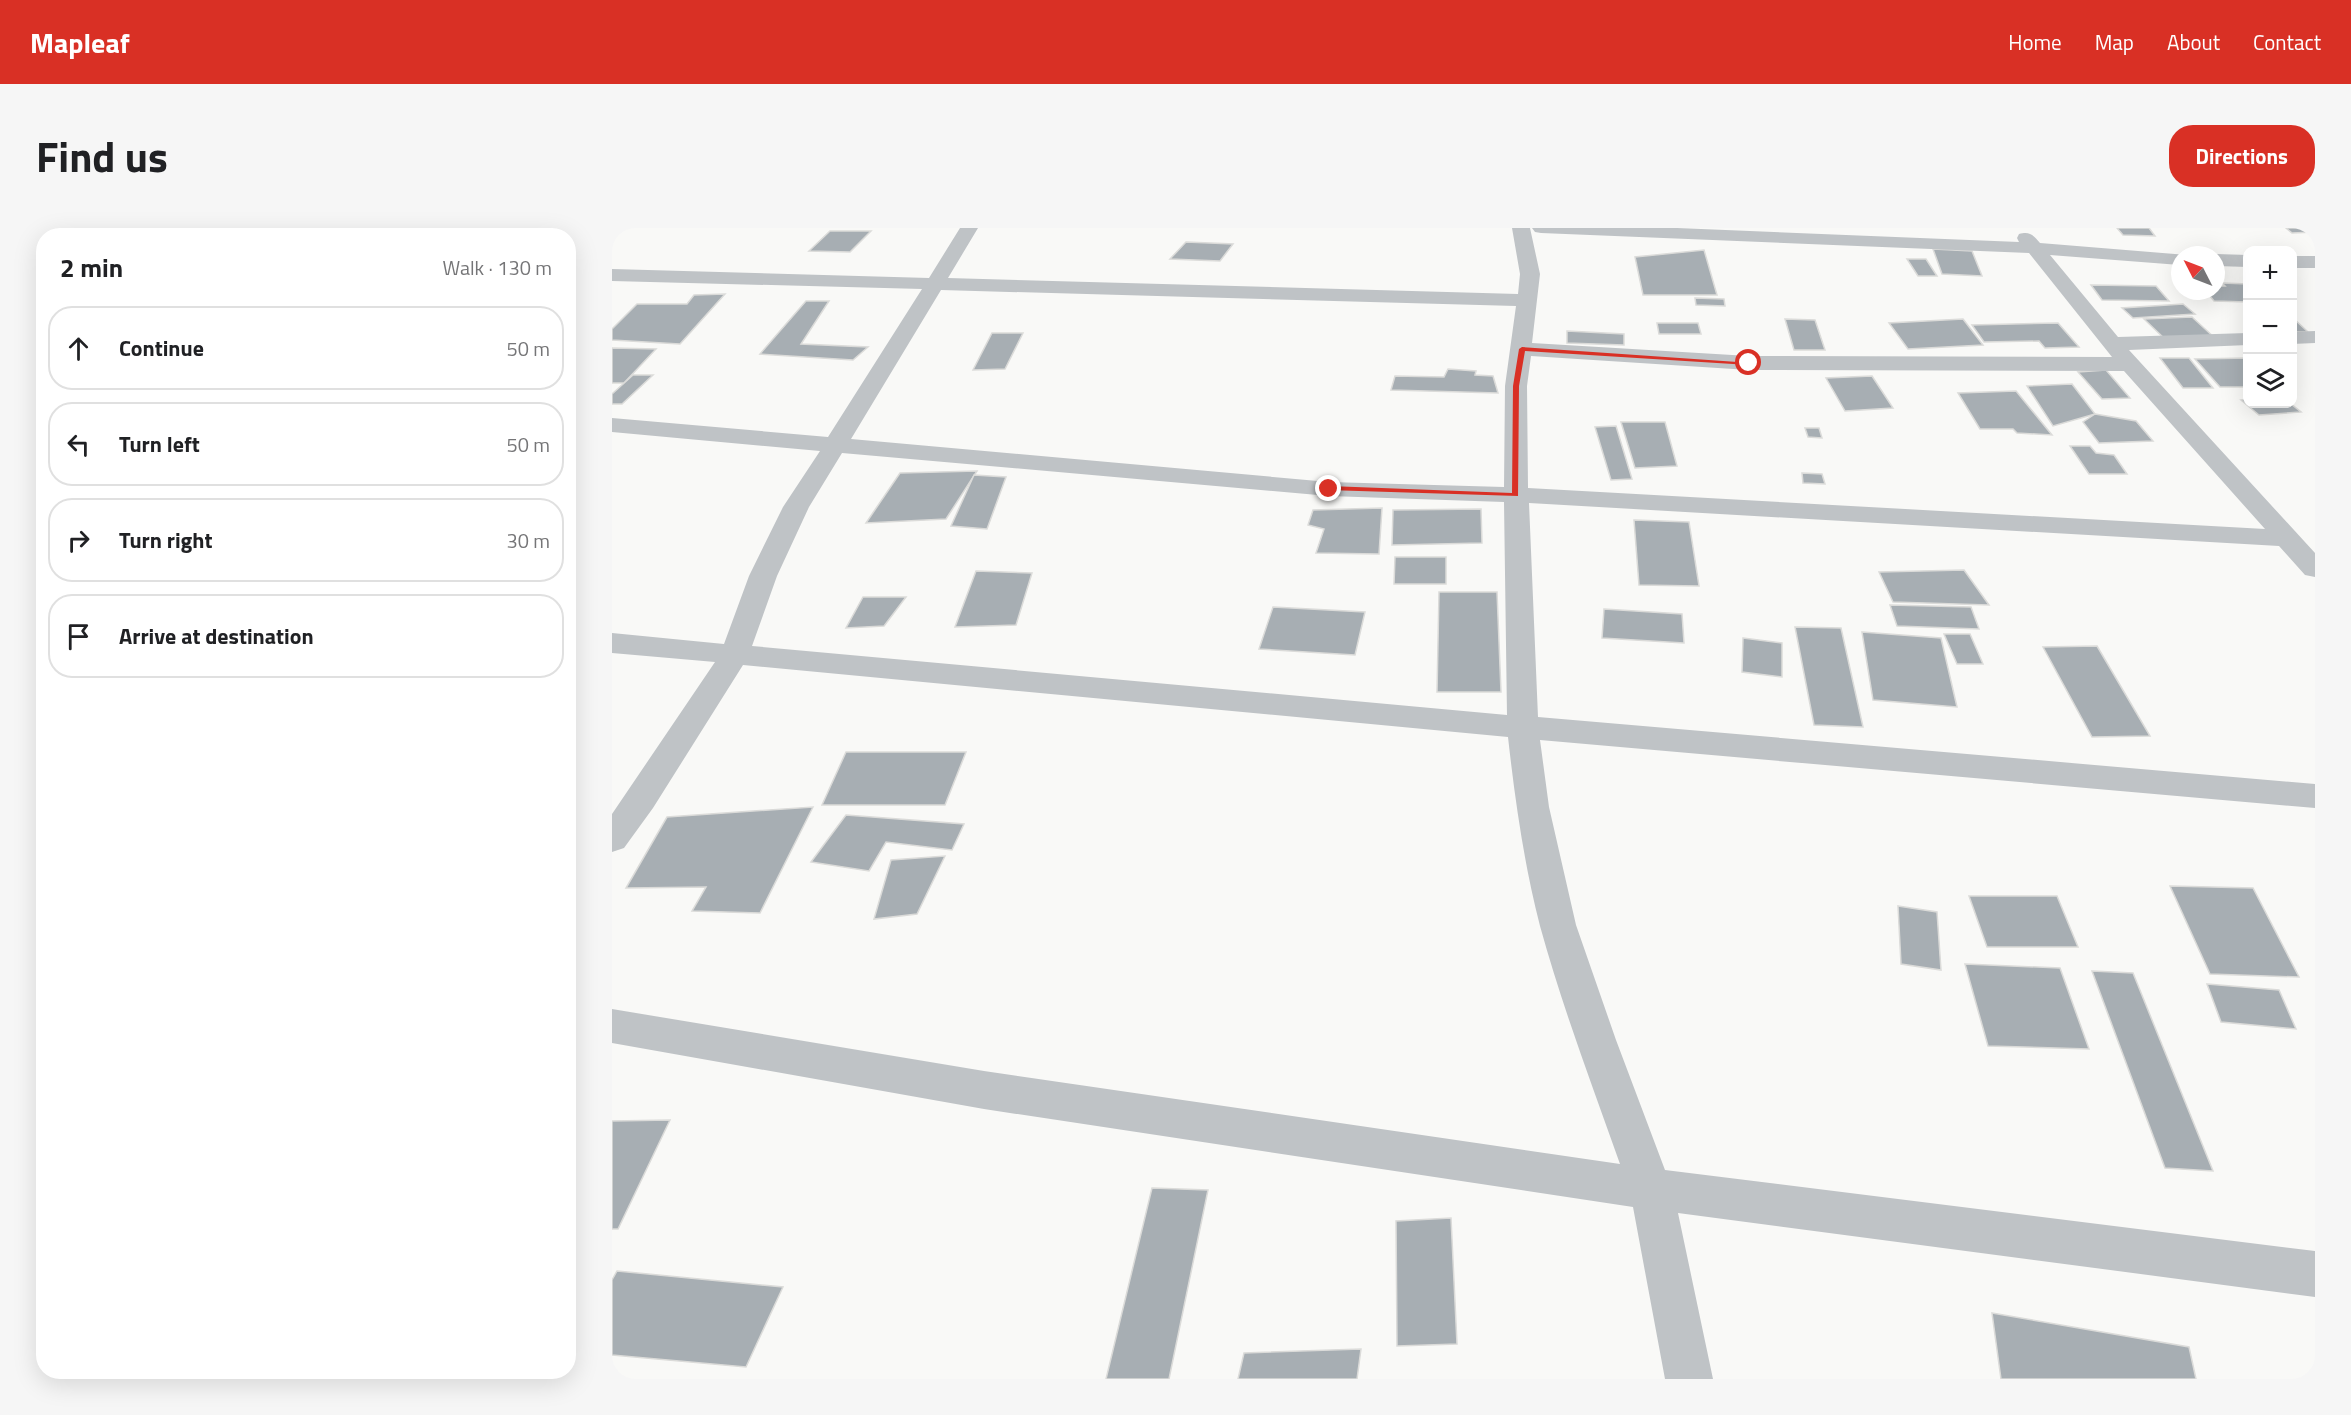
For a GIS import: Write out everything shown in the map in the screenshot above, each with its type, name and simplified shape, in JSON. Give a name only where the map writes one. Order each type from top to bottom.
[{"type":"street","points":[[612,839],[641,799],[734,656],[763,576],[796,507],[936,285],[969,228]]},
{"type":"street","points":[[1521,228],[1530,274],[1516,386],[1516,495],[1523,728],[1532,807],[1558,926],[1596,1040],[1651,1189],[1689,1379]]},
{"type":"street","points":[[1541,228],[2034,248],[2171,258]]},
{"type":"street","points":[[2017,228],[2112,344],[2315,569]]},
{"type":"street","points":[[2225,260],[2243,261]]},
{"type":"street","points":[[2297,262],[2315,262]]},
{"type":"street","points":[[612,275],[1527,300]]},
{"type":"street","points":[[2297,338],[2315,337]]},
{"type":"street","points":[[2112,344],[2243,339]]},
{"type":"street","points":[[1522,349],[1761,363],[2130,364]]},
{"type":"street","points":[[612,425],[1329,489],[1516,495],[2286,538]]},
{"type":"street","points":[[612,643],[1523,728],[2315,796]]},
{"type":"street","points":[[612,1026],[984,1090],[1651,1189],[2315,1274]]},
{"type":"building","points":[[2117,228],[2149,228],[2155,236],[2123,235]]},
{"type":"building","points":[[2286,228],[2315,228],[2315,232],[2292,233]]},
{"type":"building","points":[[830,231],[871,231],[850,252],[809,251]]},
{"type":"building","points":[[1186,242],[1233,244],[1220,261],[1170,259]]},
{"type":"building","points":[[1933,249],[1972,251],[1982,276],[1942,274]]},
{"type":"building","points":[[1704,250],[1717,295],[1643,295],[1635,257]]},
{"type":"building","points":[[1907,259],[1926,259],[1937,276],[1918,276]]},
{"type":"building","points":[[2225,283],[2243,284],[2243,302],[2214,301],[2225,300]]},
{"type":"building","points":[[2091,285],[2156,286],[2169,301],[2102,300]]},
{"type":"building","points":[[725,294],[680,344],[612,340],[612,329],[637,304],[687,304],[694,295]]},
{"type":"building","points":[[1695,298],[1724,299],[1725,306],[1696,305]]},
{"type":"building","points":[[806,301],[829,301],[801,344],[868,347],[853,360],[760,354]]},
{"type":"building","points":[[2183,304],[2195,314],[2133,318],[2122,308]]},
{"type":"building","points":[[2192,317],[2216,339],[2167,341],[2144,319]]},
{"type":"building","points":[[1785,319],[1815,320],[1825,350],[1794,350]]},
{"type":"building","points":[[1963,319],[1983,345],[1908,349],[1889,323]]},
{"type":"building","points":[[2297,322],[2308,332],[2297,332]]},
{"type":"building","points":[[1657,323],[1698,323],[1701,334],[1659,334]]},
{"type":"building","points":[[2058,323],[2079,347],[2045,348],[2039,341],[1984,342],[1972,325]]},
{"type":"building","points":[[1567,331],[1624,334],[1624,345],[1567,343]]},
{"type":"building","points":[[992,333],[1023,333],[1005,369],[973,370]]},
{"type":"building","points":[[612,348],[656,349],[624,383],[612,383]]},
{"type":"building","points":[[2160,358],[2189,358],[2213,388],[2183,388]]},
{"type":"building","points":[[2243,358],[2243,387],[2220,387],[2195,359]]},
{"type":"building","points":[[1448,369],[1476,371],[1475,375],[1493,376],[1498,393],[1391,390],[1395,376],[1444,377]]},
{"type":"building","points":[[2106,370],[2130,398],[2102,399],[2078,372]]},
{"type":"building","points":[[633,375],[653,375],[622,404],[612,404],[612,394]]},
{"type":"building","points":[[1872,376],[1893,408],[1845,411],[1826,378]]},
{"type":"building","points":[[2072,384],[2095,414],[2053,426],[2027,386]]},
{"type":"building","points":[[2016,391],[2052,435],[2017,433],[2013,429],[1980,429],[1958,393]]},
{"type":"building","points":[[2251,408],[2296,408],[2301,412],[2259,415]]},
{"type":"building","points":[[2095,414],[2136,421],[2153,441],[2099,443],[2083,422]]},
{"type":"building","points":[[1621,422],[1665,422],[1677,466],[1635,468]]},
{"type":"building","points":[[1616,426],[1632,479],[1611,480],[1595,427]]},
{"type":"building","points":[[1805,428],[1819,428],[1822,438],[1808,437]]},
{"type":"building","points":[[2070,446],[2090,446],[2096,453],[2114,455],[2127,474],[2089,474]]},
{"type":"building","points":[[977,471],[946,519],[866,523],[900,473]]},
{"type":"building","points":[[1802,473],[1822,474],[1825,484],[1803,483]]},
{"type":"building","points":[[974,475],[1006,477],[987,529],[951,526]]},
{"type":"building","points":[[1382,508],[1379,554],[1316,553],[1324,529],[1308,525],[1313,510]]},
{"type":"building","points":[[1481,509],[1482,543],[1392,545],[1393,510]]},
{"type":"building","points":[[1634,520],[1689,522],[1699,586],[1639,585]]},
{"type":"building","points":[[1395,557],[1446,557],[1446,584],[1394,584]]},
{"type":"building","points":[[1964,570],[1989,605],[1893,602],[1879,572]]},
{"type":"building","points":[[976,571],[1032,573],[1016,625],[955,627]]},
{"type":"building","points":[[1439,592],[1497,592],[1501,692],[1437,692]]},
{"type":"building","points":[[863,597],[906,597],[884,626],[846,628]]},
{"type":"building","points":[[1890,605],[1971,607],[1979,629],[1897,626]]},
{"type":"building","points":[[1273,607],[1365,612],[1355,655],[1259,649]]},
{"type":"building","points":[[1604,609],[1682,614],[1684,643],[1602,638]]},
{"type":"building","points":[[1795,627],[1841,628],[1863,727],[1814,725]]},
{"type":"building","points":[[1862,632],[1941,638],[1957,707],[1873,700]]},
{"type":"building","points":[[1944,634],[1970,634],[1983,664],[1957,664]]},
{"type":"building","points":[[1743,638],[1782,643],[1782,677],[1742,672]]},
{"type":"building","points":[[2097,646],[2150,736],[2092,737],[2043,647]]},
{"type":"building","points":[[846,752],[966,752],[945,805],[822,805]]},
{"type":"building","points":[[813,807],[760,913],[692,911],[706,887],[626,888],[667,817]]},
{"type":"building","points":[[846,815],[964,824],[952,850],[886,842],[869,871],[811,862]]},
{"type":"building","points":[[945,856],[917,914],[874,919],[891,860]]},
{"type":"building","points":[[2170,886],[2253,888],[2299,977],[2210,974]]},
{"type":"building","points":[[1969,896],[2057,896],[2078,947],[1987,947]]},
{"type":"building","points":[[1898,906],[1937,912],[1941,970],[1901,964]]},
{"type":"building","points":[[1965,964],[2060,968],[2089,1049],[1988,1046]]},
{"type":"building","points":[[2092,971],[2133,973],[2213,1171],[2165,1168]]},
{"type":"building","points":[[2207,984],[2279,990],[2296,1029],[2221,1022]]},
{"type":"building","points":[[670,1120],[618,1229],[612,1229],[612,1121]]},
{"type":"building","points":[[1152,1188],[1208,1190],[1169,1379],[1106,1379]]},
{"type":"building","points":[[1451,1218],[1457,1344],[1397,1346],[1396,1221]]},
{"type":"building","points":[[617,1271],[783,1287],[746,1367],[612,1355],[612,1280]]},
{"type":"building","points":[[1992,1313],[2189,1347],[2196,1379],[2001,1379]]},
{"type":"building","points":[[1361,1349],[1357,1379],[1238,1379],[1244,1353]]},
{"type":"route","points":[[1329,489],[1516,495],[1516,386],[1522,349],[1749,363]]}]
